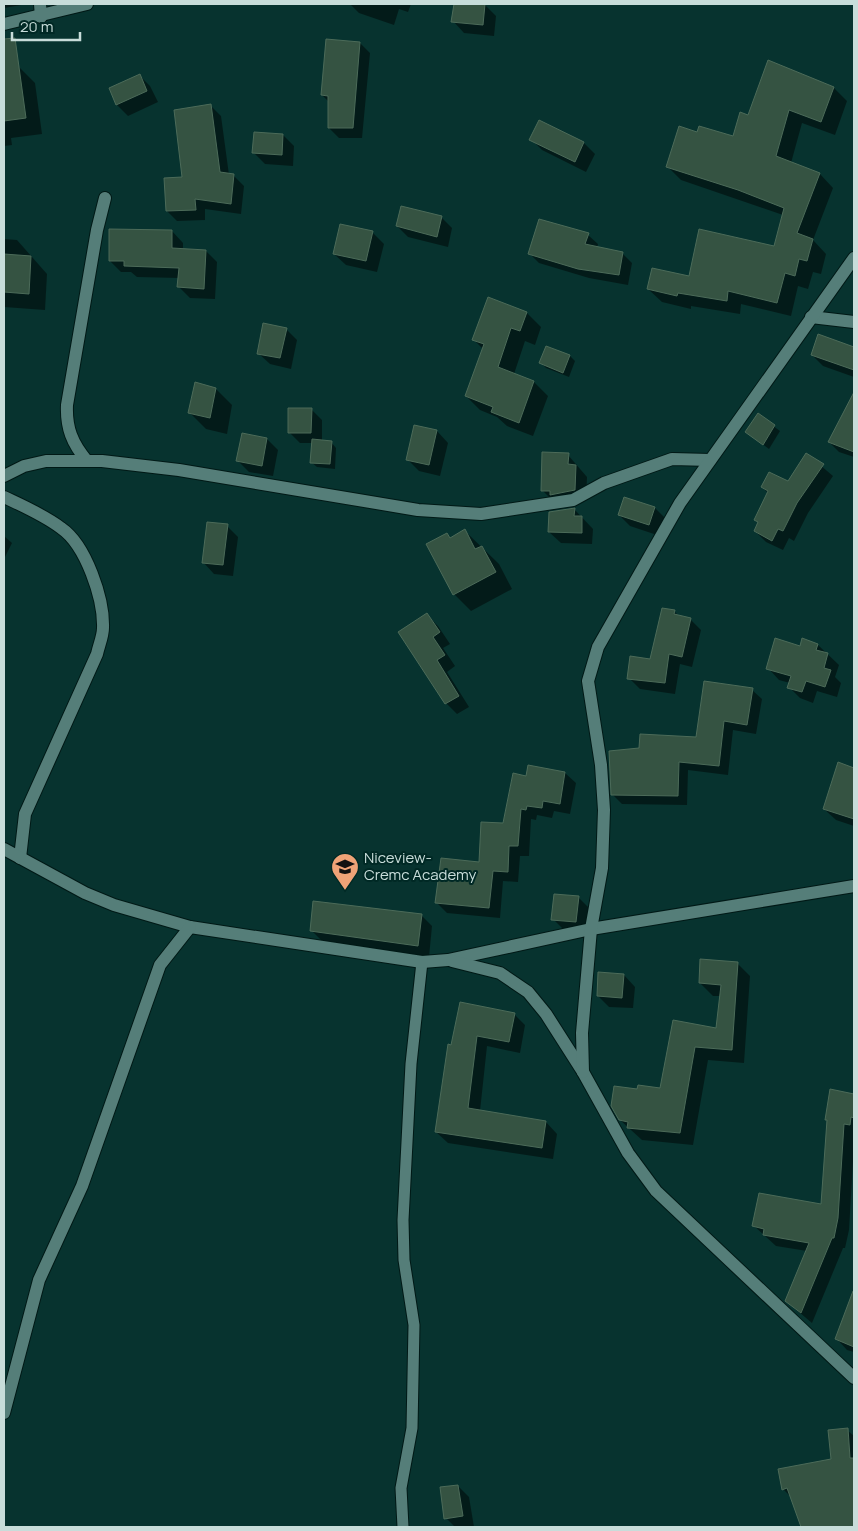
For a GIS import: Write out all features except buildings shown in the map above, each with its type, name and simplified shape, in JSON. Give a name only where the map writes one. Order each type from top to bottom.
[{"type":"street","points":[[40,4],[41,17]]},
{"type":"street","points":[[4,24],[41,17],[87,4]]},
{"type":"street","points":[[86,460],[74,446],[68,429],[67,405],[97,230],[105,198]]},
{"type":"street","points":[[583,1072],[582,1033],[591,929],[602,868],[604,810],[601,765],[588,681],[598,647],[680,503],[854,258]]},
{"type":"street","points":[[811,318],[854,322]]},
{"type":"street","points":[[4,476],[24,466],[46,461],[86,460],[178,470],[418,510],[481,514],[574,500],[604,483],[672,459],[710,460]]},
{"type":"street","points":[[4,496],[63,528],[89,567],[102,605],[103,630],[97,654],[25,814],[20,858]]},
{"type":"street","points":[[4,849],[85,894],[114,905],[190,927],[422,962],[448,960],[591,929],[854,886]]},
{"type":"street","points":[[4,1413],[10,1359],[39,1280],[82,1186],[160,965],[190,927]]},
{"type":"street","points":[[448,960],[500,973],[528,992],[546,1014],[583,1072],[628,1153],[656,1192],[854,1378]]},
{"type":"lane","points":[[403,1527],[401,1488],[412,1428],[414,1325],[404,1260],[403,1220],[411,1064],[422,962]]},
{"type":"place","name":"Niceview- Cremc Academy","points":[[345,891]]}]
